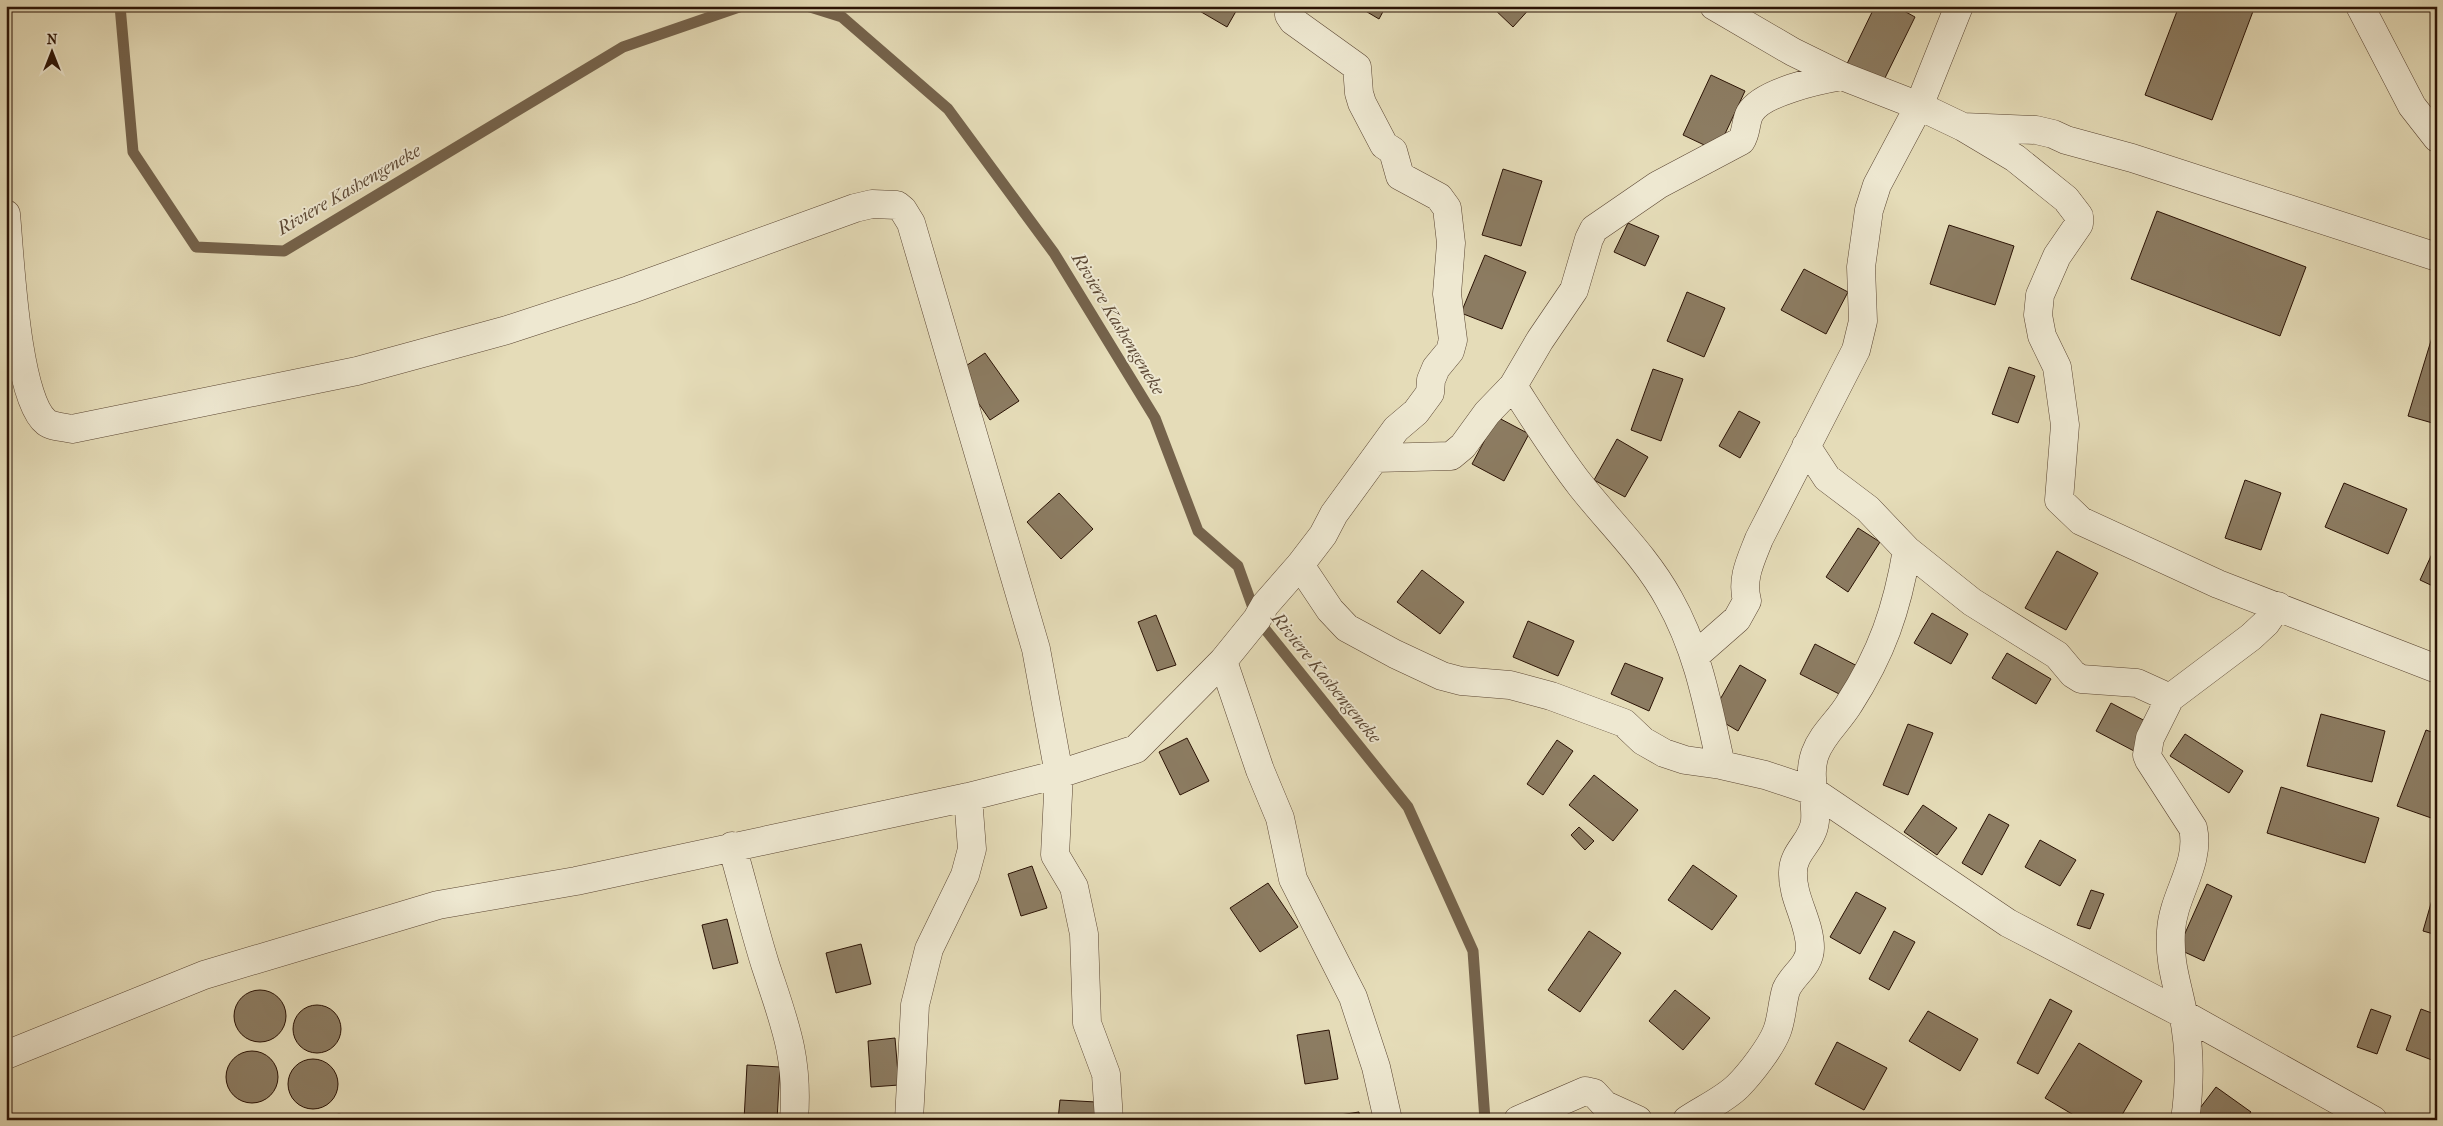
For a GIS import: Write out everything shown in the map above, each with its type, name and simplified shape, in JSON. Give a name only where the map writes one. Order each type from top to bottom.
[{"type":"street","points":[[6,1055],[204,975],[438,905],[576,880],[968,797],[1059,774],[1136,749],[1223,661],[1257,619],[1265,605],[1300,566],[1323,535],[1350,492],[1396,429],[1416,412],[1430,394],[1431,380],[1436,368],[1450,352],[1453,340],[1447,294],[1451,224],[1447,208],[1439,196],[1400,176],[1392,151],[1384,145],[1362,103],[1359,94],[1357,66],[1292,21],[1289,15],[1291,6]]},
{"type":"street","points":[[1714,6],[1793,52],[1842,76],[1919,106],[1963,127],[2015,158],[2066,198],[2079,216],[2079,224],[2057,256],[2040,295],[2038,315],[2042,336],[2056,367],[2064,416],[2058,500],[2081,521],[2218,584],[2437,669]]},
{"type":"street","points":[[1696,655],[1737,619],[1747,601],[1744,590],[1746,571],[1759,539],[1856,350],[1863,321],[1861,267],[1869,210],[1878,185],[1919,106],[1959,6]]},
{"type":"street","points":[[2360,6],[2412,106],[2437,138]]},
{"type":"street","points":[[1376,458],[1451,456],[1463,446],[1487,412],[1513,386],[1540,340],[1574,290],[1589,239],[1594,229],[1658,185],[1741,141],[1746,133],[1746,123],[1751,111],[1766,100],[1811,82],[1842,76]]},
{"type":"street","points":[[1963,127],[2036,130],[2053,134],[2066,140],[2132,158],[2437,257]]},
{"type":"street","points":[[6,214],[22,366],[34,409],[47,424],[72,429],[367,369],[507,330],[855,208],[872,204],[897,205],[903,210],[911,224],[922,257],[953,371],[1036,649],[1059,774],[1055,855],[1074,887],[1082,924],[1087,1023],[1106,1074],[1109,1120]]},
{"type":"street","points":[[1513,386],[1546,438],[1581,487],[1652,570],[1670,601],[1696,655],[1721,765]]},
{"type":"street","points":[[1806,446],[1827,478],[1868,509],[1907,550],[1972,602],[2057,655],[2073,674],[2081,679],[2137,683],[2170,698]]},
{"type":"street","points":[[1688,1120],[1738,1087],[1765,1051],[1776,1033],[1787,990],[1808,959],[1810,949],[1808,927],[1796,899],[1792,869],[1799,852],[1813,835],[1815,819],[1812,769],[1815,754],[1824,736],[1849,705],[1880,650],[1899,595],[1907,550]]},
{"type":"street","points":[[1300,566],[1330,610],[1347,628],[1421,667],[1461,681],[1510,685],[1551,696],[1624,723],[1643,741],[1664,753],[1685,760],[1721,765],[1765,775],[1813,791],[2008,922],[2183,1014],[2373,1120]]},
{"type":"street","points":[[2185,1120],[2188,1100],[2188,1059],[2183,1014],[2170,956],[2171,927],[2180,889],[2194,853],[2196,840],[2193,828],[2147,755],[2150,738],[2170,698],[2251,637],[2266,623],[2278,606]]},
{"type":"street","points":[[1223,661],[1260,770],[1280,818],[1293,879],[1353,997],[1376,1067],[1388,1120]]},
{"type":"street","points":[[909,1120],[915,1005],[929,950],[965,875],[972,849],[968,797]]},
{"type":"street","points":[[732,846],[766,965],[790,1039],[796,1080],[794,1120]]},
{"type":"street","points":[[1518,1120],[1585,1091],[1594,1093],[1605,1105],[1638,1120]]},
{"type":"building","points":[[1191,6],[1239,6],[1227,27]]},
{"type":"building","points":[[1357,6],[1386,6],[1379,19]]},
{"type":"building","points":[[1491,6],[1532,6],[1513,27]]},
{"type":"building","points":[[1875,6],[1895,6],[1915,17],[1881,86],[1845,68]]},
{"type":"building","points":[[2179,6],[2255,6],[2212,120],[2145,95]]},
{"type":"building","points":[[1711,75],[1745,91],[1717,151],[1683,135]]},
{"type":"building","points":[[1503,169],[1542,181],[1521,246],[1482,235]]},
{"type":"building","points":[[2157,211],[2306,267],[2280,336],[2131,279]]},
{"type":"building","points":[[1628,223],[1659,236],[1645,266],[1614,252]]},
{"type":"building","points":[[1949,225],[2014,246],[1995,305],[1930,284]]},
{"type":"building","points":[[1485,255],[1526,272],[1502,329],[1461,313]]},
{"type":"building","points":[[1804,269],[1848,292],[1826,334],[1781,310]]},
{"type":"building","points":[[1687,292],[1725,308],[1704,357],[1667,341]]},
{"type":"building","points":[[2437,321],[2437,421],[2436,424],[2408,416]]},
{"type":"building","points":[[985,353],[1019,401],[990,420],[957,372]]},
{"type":"building","points":[[2009,367],[2035,376],[2018,423],[1992,414]]},
{"type":"building","points":[[1653,369],[1683,379],[1661,441],[1631,430]]},
{"type":"building","points":[[1739,411],[1760,422],[1740,458],[1719,446]]},
{"type":"building","points":[[1497,417],[1529,434],[1504,481],[1472,464]]},
{"type":"building","points":[[1617,439],[1648,457],[1625,497],[1594,480]]},
{"type":"building","points":[[2245,480],[2281,493],[2261,550],[2225,538]]},
{"type":"building","points":[[2344,483],[2407,509],[2388,554],[2325,527]]},
{"type":"building","points":[[1059,493],[1093,529],[1061,559],[1027,522]]},
{"type":"building","points":[[1858,528],[1880,542],[1848,592],[1826,577]]},
{"type":"building","points":[[2437,543],[2437,588],[2420,580]]},
{"type":"building","points":[[2057,551],[2098,573],[2066,630],[2025,608]]},
{"type":"building","points":[[1422,570],[1464,602],[1440,634],[1397,602]]},
{"type":"building","points":[[1932,613],[1968,634],[1951,664],[1914,643]]},
{"type":"building","points":[[1156,615],[1176,665],[1157,671],[1138,622]]},
{"type":"building","points":[[1528,621],[1574,641],[1558,676],[1513,657]]},
{"type":"building","points":[[1815,644],[1863,669],[1847,698],[1800,674]]},
{"type":"building","points":[[2007,653],[2051,679],[2036,704],[1992,678]]},
{"type":"building","points":[[1625,663],[1663,678],[1649,711],[1611,694]]},
{"type":"building","points":[[1740,665],[1766,680],[1738,731],[1711,715]]},
{"type":"building","points":[[2111,703],[2149,723],[2134,751],[2096,731]]},
{"type":"building","points":[[2321,714],[2385,731],[2372,782],[2307,766]]},
{"type":"building","points":[[1908,724],[1933,733],[1908,795],[1883,785]]},
{"type":"building","points":[[2426,730],[2437,734],[2437,820],[2397,806]]},
{"type":"building","points":[[2185,734],[2243,771],[2229,793],[2170,756]]},
{"type":"building","points":[[1187,738],[1209,781],[1180,795],[1159,752]]},
{"type":"building","points":[[1557,740],[1573,751],[1543,795],[1527,784]]},
{"type":"building","points":[[1594,775],[1638,810],[1613,841],[1569,805]]},
{"type":"building","points":[[2281,787],[2379,818],[2365,863],[2267,833]]},
{"type":"building","points":[[1923,805],[1957,828],[1937,855],[1904,832]]},
{"type":"building","points":[[1989,814],[2009,825],[1982,875],[1962,863]]},
{"type":"building","points":[[1579,827],[1594,841],[1585,850],[1571,835]]},
{"type":"building","points":[[2040,840],[2076,860],[2060,886],[2025,867]]},
{"type":"building","points":[[1693,865],[1737,896],[1712,930],[1668,900]]},
{"type":"building","points":[[1032,866],[1047,908],[1021,916],[1008,874]]},
{"type":"building","points":[[1268,883],[1298,927],[1260,952],[1230,908]]},
{"type":"building","points":[[2207,884],[2232,896],[2204,961],[2178,949]]},
{"type":"building","points":[[2437,887],[2437,935],[2423,931]]},
{"type":"building","points":[[2091,890],[2104,894],[2090,929],[2077,925]]},
{"type":"building","points":[[1856,892],[1886,908],[1860,954],[1830,937]]},
{"type":"building","points":[[727,919],[738,963],[713,969],[702,925]]},
{"type":"building","points":[[1589,931],[1621,953],[1580,1012],[1548,990]]},
{"type":"building","points":[[1894,931],[1915,942],[1889,990],[1869,979]]},
{"type":"building","points":[[861,944],[871,984],[836,993],[826,953]]},
{"type":"building","points":[[255,990],[265,990],[279,997],[286,1011],[286,1021],[279,1035],[265,1042],[255,1042],[245,1038],[238,1031],[234,1021],[234,1011],[238,1001],[245,994]]},
{"type":"building","points":[[1675,990],[1710,1018],[1683,1050],[1649,1021]]},
{"type":"building","points":[[2050,999],[2072,1011],[2038,1074],[2017,1063]]},
{"type":"building","points":[[312,1005],[322,1005],[331,1009],[337,1015],[340,1020],[340,1038],[331,1049],[322,1053],[312,1053],[303,1049],[297,1043],[293,1034],[293,1024],[297,1015],[303,1009]]},
{"type":"building","points":[[2371,1009],[2391,1016],[2377,1054],[2357,1047]]},
{"type":"building","points":[[2421,1009],[2437,1015],[2437,1062],[2406,1050]]},
{"type":"building","points":[[1928,1011],[1978,1039],[1960,1071],[1909,1041]]},
{"type":"building","points":[[1329,1030],[1338,1079],[1305,1084],[1297,1035]]},
{"type":"building","points":[[895,1038],[899,1085],[871,1087],[868,1041]]},
{"type":"building","points":[[1837,1042],[1887,1068],[1864,1110],[1815,1084]]},
{"type":"building","points":[[2079,1043],[2142,1081],[2119,1120],[2082,1120],[2045,1098]]},
{"type":"building","points":[[252,1051],[262,1053],[270,1059],[276,1067],[278,1077],[276,1087],[270,1095],[262,1101],[252,1103],[242,1101],[234,1095],[228,1087],[226,1077],[228,1067],[234,1059],[242,1053]]},
{"type":"building","points":[[308,1059],[318,1059],[331,1066],[338,1079],[338,1089],[331,1102],[318,1109],[308,1109],[299,1105],[292,1098],[288,1089],[288,1079],[292,1070],[299,1063]]},
{"type":"building","points":[[747,1065],[780,1067],[777,1120],[744,1120]]},
{"type":"building","points":[[2216,1087],[2251,1112],[2245,1120],[2199,1120],[2194,1116]]},
{"type":"building","points":[[1060,1100],[1096,1102],[1095,1120],[1058,1120]]},
{"type":"building","points":[[1359,1112],[1360,1120],[1327,1120],[1327,1117]]},
{"type":"waterway","name":"Riviere Kashengeneke","points":[[120,6],[133,152],[196,247],[284,251],[623,47],[742,6]]},
{"type":"waterway","name":"Riviere Kashengeneke","points":[[807,6],[842,17],[948,109],[1054,253],[1155,418],[1198,531],[1238,566],[1257,619],[1408,807],[1473,951],[1485,1120]]}]
